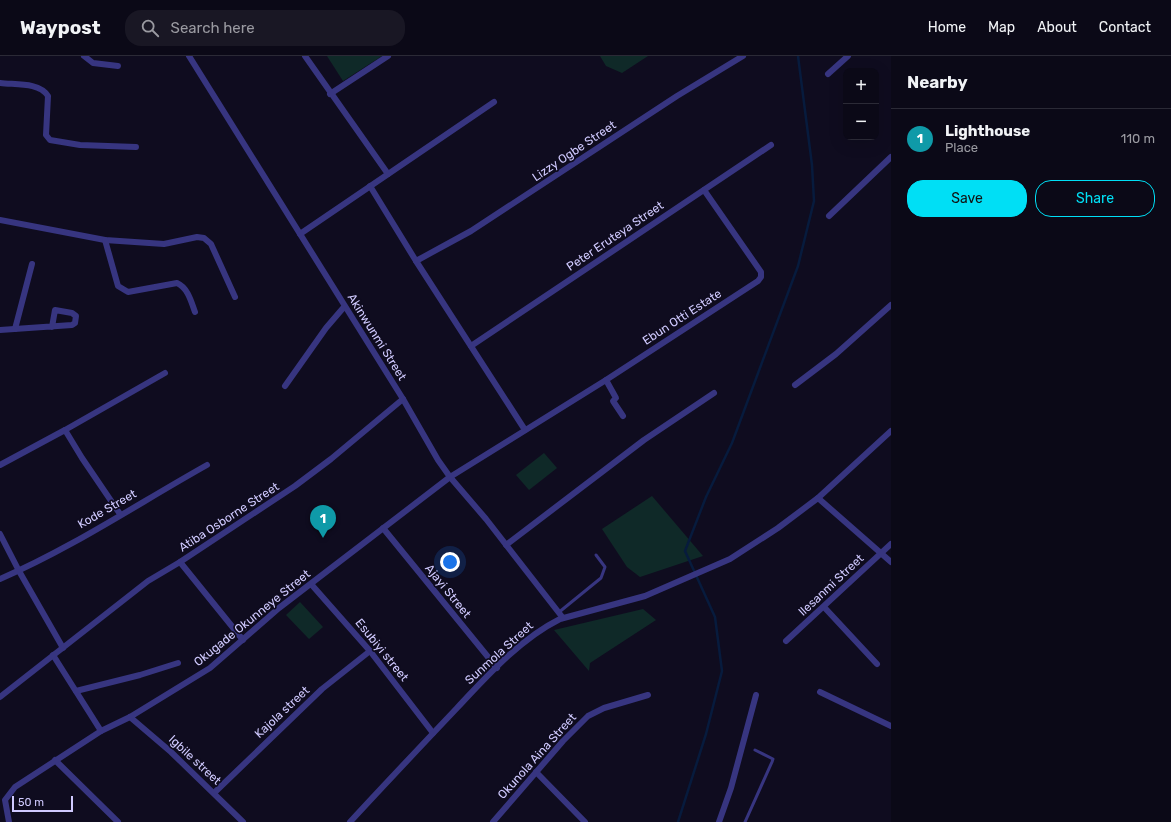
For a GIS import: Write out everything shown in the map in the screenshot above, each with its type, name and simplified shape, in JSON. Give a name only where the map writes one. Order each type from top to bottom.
[{"type":"street","points":[[84,56],[92,63],[118,66]]},
{"type":"street","name":"Akinwunmi Street","points":[[189,56],[450,476],[563,618]]},
{"type":"street","points":[[305,56],[330,94],[388,174]]},
{"type":"street","points":[[330,94],[388,56]]},
{"type":"street","name":"Lizzy Ogbe Street","points":[[416,261],[478,227],[628,128],[743,56]]},
{"type":"street","points":[[828,74],[848,56]]},
{"type":"street","points":[[0,83],[38,87],[45,91],[48,96],[46,136],[50,140],[80,145],[136,147]]},
{"type":"street","points":[[300,234],[494,102]]},
{"type":"street","name":"Peter Eruteya Street","points":[[471,346],[771,145]]},
{"type":"street","points":[[829,216],[891,157]]},
{"type":"street","points":[[370,186],[416,261],[526,430]]},
{"type":"street","name":"Ebun Otti Estate","points":[[526,430],[606,380],[758,281],[761,277],[761,272],[704,190]]},
{"type":"street","points":[[0,220],[105,240],[164,244],[197,237],[204,238],[211,244],[235,297]]},
{"type":"street","points":[[105,240],[118,286],[121,289],[128,292],[177,284],[183,286],[186,290],[195,312]]},
{"type":"street","points":[[15,329],[32,264]]},
{"type":"street","points":[[795,385],[836,354],[891,305]]},
{"type":"street","points":[[285,386],[326,328],[344,307]]},
{"type":"street","points":[[0,330],[52,327]]},
{"type":"street","points":[[0,465],[165,373]]},
{"type":"street","points":[[606,380],[616,398],[613,401],[623,416]]},
{"type":"street","points":[[506,545],[644,440],[714,393]]},
{"type":"street","name":"Atiba Osborne Street","points":[[0,697],[148,581],[180,562],[295,486],[331,459],[403,399]]},
{"type":"street","points":[[65,430],[120,514]]},
{"type":"street","name":"Okugade Okunneye Street","points":[[9,822],[5,800],[8,794],[15,787],[55,760],[101,732],[130,717],[210,668],[279,608],[450,476],[526,430]]},
{"type":"street","name":"Sunmola Street","points":[[350,822],[433,732],[497,668],[538,633],[563,618],[645,596],[730,559],[778,528],[818,498],[891,431]]},
{"type":"street","name":"Kode Street","points":[[0,580],[19,571],[207,465]]},
{"type":"street","points":[[818,498],[891,562]]},
{"type":"street","name":"Ajayi Street","points":[[383,528],[497,668]]},
{"type":"street","points":[[0,534],[19,571],[63,648]]},
{"type":"street","name":"Ilesanmi Street","points":[[786,641],[891,544]]},
{"type":"street","points":[[180,562],[243,640]]},
{"type":"street","name":"Esubiyi street","points":[[311,584],[370,651],[433,732]]},
{"type":"street","points":[[824,607],[877,664]]},
{"type":"street","name":"Kajola street","points":[[214,793],[322,689],[370,651]]},
{"type":"street","points":[[53,655],[101,732]]},
{"type":"street","points":[[76,691],[140,676],[178,663]]},
{"type":"street","points":[[820,692],[891,726]]},
{"type":"street","name":"Okunola Aina Street","points":[[493,822],[536,772],[588,716],[604,708],[648,695]]},
{"type":"street","points":[[719,822],[756,695]]},
{"type":"street","name":"Igbile street","points":[[130,717],[214,793],[243,822]]},
{"type":"street","points":[[55,760],[118,822]]},
{"type":"street","points":[[536,772],[585,822]]},
{"type":"lane","points":[[558,613],[601,578],[605,567],[596,555]]},
{"type":"lane","points":[[745,822],[772,762],[772,759],[755,750]]},
{"type":"green space","points":[[327,56],[382,56],[343,81]]},
{"type":"green space","points":[[600,56],[648,56],[622,73],[606,66]]},
{"type":"green space","points":[[544,453],[557,468],[529,490],[516,475]]},
{"type":"green space","points":[[652,496],[703,556],[640,577],[627,567],[602,529]]},
{"type":"green space","points":[[300,602],[323,627],[309,639],[286,615]]},
{"type":"green space","points":[[643,609],[656,620],[590,663],[589,671],[554,630]]},
{"type":"waterway","points":[[678,822],[706,734],[722,671],[715,617],[685,551],[706,497],[732,443],[798,266],[814,201],[812,165],[798,56]]},
{"type":"place","name":"Lighthouse","points":[[323,538]]}]
